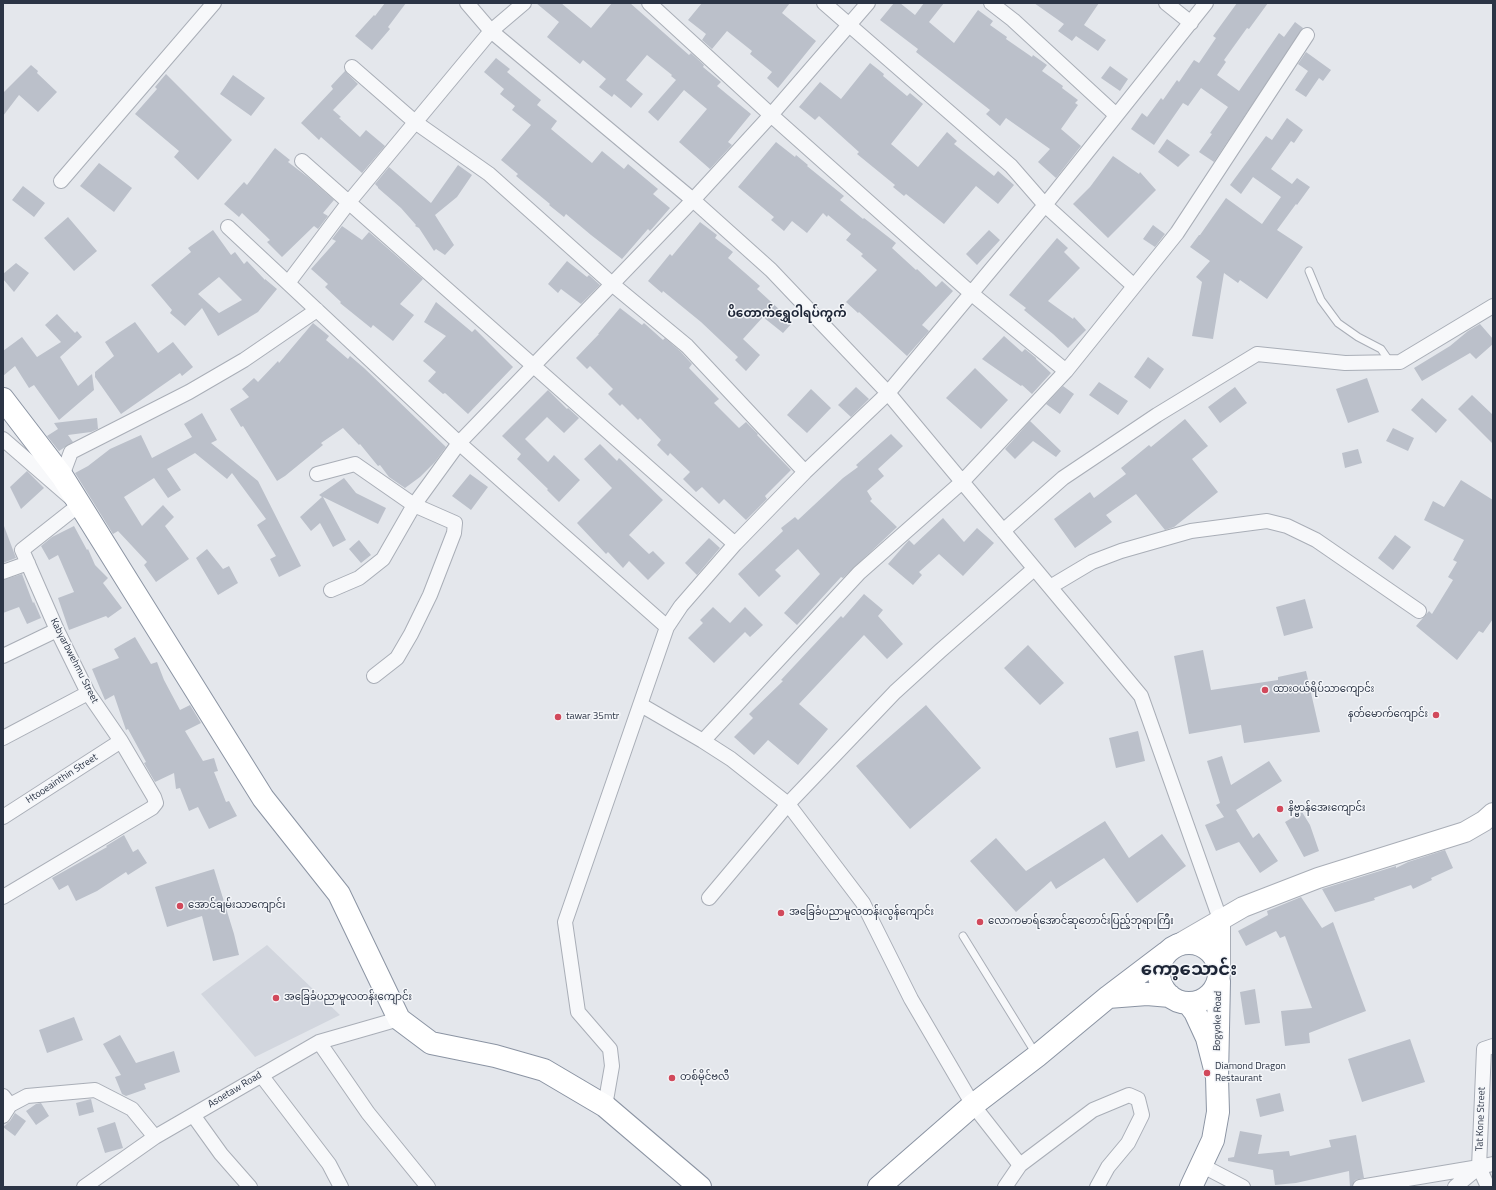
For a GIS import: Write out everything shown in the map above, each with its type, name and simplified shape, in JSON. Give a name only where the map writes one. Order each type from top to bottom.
[{"type":"highway","points":[[3,399],[62,476],[263,798],[339,894],[399,1019],[431,1043],[495,1056],[544,1070],[605,1106],[700,1187]]},
{"type":"highway","name":"Bogyoke Road","points":[[1108,997],[1170,950],[1183,943],[1193,943],[1203,946],[1211,952],[1217,960],[1219,975],[1217,1077]]},
{"type":"highway","name":"Bogyoke Road","points":[[1170,950],[1161,962],[1159,971],[1160,980],[1164,989],[1195,1012],[1207,1038],[1217,1077]]},
{"type":"highway","name":"Bogyoke Road","points":[[1108,997],[1147,994],[1198,1002],[1207,997],[1214,990],[1219,975]]},
{"type":"highway","points":[[879,1187],[973,1105],[1037,1056],[1108,997]]},
{"type":"highway","points":[[1191,1187],[1213,1140],[1218,1112],[1217,1077]]},
{"type":"street","points":[[61,181],[214,3]]},
{"type":"street","points":[[467,3],[490,31],[694,200],[771,270],[888,393],[1140,696],[1220,919],[1219,975]]},
{"type":"street","points":[[288,283],[349,202],[490,31],[524,3]]},
{"type":"street","points":[[649,3],[771,115],[972,294],[1066,371]]},
{"type":"street","points":[[824,3],[1011,166],[1045,205],[1134,286]]},
{"type":"street","points":[[331,590],[359,578],[383,559],[414,505],[459,443],[694,200],[771,115],[868,3]]},
{"type":"street","points":[[991,3],[1013,20],[1116,115]]},
{"type":"street","points":[[1166,3],[1191,23]]},
{"type":"street","points":[[605,1106],[612,1066],[610,1049],[578,1012],[566,922],[667,627],[681,606],[735,544],[806,472],[888,393],[1045,205],[1206,3]]},
{"type":"street","points":[[703,741],[859,573],[962,482],[1066,371],[1177,232],[1307,35]]},
{"type":"street","points":[[352,66],[415,122],[489,174],[612,284],[687,346],[806,472]]},
{"type":"street","points":[[302,161],[735,544]]},
{"type":"street","points":[[228,227],[459,443],[667,627]]},
{"type":"street","points":[[1003,531],[1063,478],[1157,415],[1257,354],[1345,363],[1400,362],[1493,306]]},
{"type":"street","points":[[62,476],[71,452],[189,392],[244,360],[317,310]]},
{"type":"street","points":[[3,439],[79,505]]},
{"type":"street","points":[[317,474],[355,464],[414,505],[455,523],[454,533],[430,595],[411,634],[397,658],[374,676]]},
{"type":"street","name":"Kabyarbwehmu Street","points":[[3,897],[152,808],[156,803],[154,797],[121,741],[88,693],[57,630],[22,550],[79,505]]},
{"type":"street","points":[[1050,587],[1092,562],[1121,552],[1191,531],[1267,521],[1287,526],[1316,540],[1419,611]]},
{"type":"street","points":[[3,572],[28,563]]},
{"type":"street","points":[[709,898],[788,804],[895,692],[1034,569]]},
{"type":"street","points":[[3,656],[57,630]]},
{"type":"street","points":[[3,738],[88,693]]},
{"type":"street","points":[[641,705],[731,759],[788,804],[864,903],[911,998],[973,1105],[1020,1165]]},
{"type":"street","name":"Htooeainthin Street","points":[[3,817],[121,741]]},
{"type":"street","points":[[1465,832],[1484,821],[1493,813]]},
{"type":"street","points":[[1170,950],[1220,919],[1243,907],[1318,878],[1465,832],[1493,826]]},
{"type":"street","name":"Asoetaw Road","points":[[86,1187],[155,1137],[261,1074],[319,1042],[399,1019]]},
{"type":"street","points":[[319,1042],[368,1113],[428,1187]]},
{"type":"street","name":"Tat Kone Street","points":[[1486,1166],[1484,1049],[1493,1046]]},
{"type":"street","points":[[261,1074],[329,1164],[341,1187]]},
{"type":"street","points":[[5,1106],[27,1096],[95,1090],[132,1109],[155,1137]]},
{"type":"street","points":[[1009,1186],[1020,1165],[1093,1110],[1129,1095],[1138,1099],[1142,1115],[1128,1143],[1108,1167],[1097,1187]]},
{"type":"street","points":[[192,1115],[221,1154],[250,1187]]},
{"type":"street","points":[[1201,1165],[1243,1187]]},
{"type":"street","points":[[1360,1187],[1486,1166]]},
{"type":"street","points":[[1455,1187],[1486,1166]]},
{"type":"street","points":[[1486,1166],[1488,1187]]},
{"type":"lane","points":[[1309,271],[1321,300],[1338,323],[1358,337],[1381,349],[1390,362]]},
{"type":"lane","points":[[963,936],[1037,1056]]},
{"type":"shaded area","points":[[267,945],[340,1015],[255,1057],[201,994]]},
{"type":"building","points":[[385,3],[406,3],[388,27],[390,29],[372,50],[355,36],[374,15],[375,16]]},
{"type":"building","points":[[536,3],[561,3],[591,28],[612,3],[630,3],[689,55],[691,53],[704,65],[703,67],[721,82],[717,86],[751,114],[728,142],[732,145],[710,169],[679,142],[707,109],[684,90],[658,121],[648,112],[676,80],[671,76],[672,75],[647,55],[626,80],[643,94],[631,108],[614,94],[612,97],[599,87],[606,79],[583,60],[580,64],[547,37],[559,22]]},
{"type":"building","points":[[702,3],[790,3],[782,13],[816,41],[778,88],[767,78],[772,72],[750,54],[752,51],[727,31],[712,49],[702,40],[706,34],[688,20]]},
{"type":"building","points":[[894,3],[900,3],[915,15],[924,3],[944,3],[929,22],[954,43],[978,10],[993,21],[990,25],[1007,37],[1006,39],[1032,57],[1033,55],[1047,65],[1042,71],[1063,86],[1062,88],[1078,100],[1075,103],[1078,105],[1061,129],[1081,146],[1056,178],[1038,162],[1050,149],[1006,118],[1000,126],[986,114],[990,110],[916,52],[918,49],[880,20]]},
{"type":"building","points":[[1034,3],[1099,3],[1084,25],[1106,40],[1098,51],[1076,36],[1072,41],[1058,31],[1064,24]]},
{"type":"building","points":[[1237,3],[1268,3],[1249,29],[1247,28],[1224,60],[1226,62],[1217,75],[1239,91],[1279,33],[1284,37],[1295,22],[1303,28],[1214,162],[1199,152],[1228,107],[1201,88],[1188,106],[1183,103],[1154,145],[1131,129],[1142,113],[1147,117],[1161,98],[1163,100],[1177,80],[1179,82],[1194,60],[1199,63],[1216,38],[1213,36]]},
{"type":"building","points":[[1306,52],[1331,70],[1323,81],[1319,78],[1306,97],[1295,90],[1308,71],[1298,64]]},
{"type":"building","points":[[496,58],[510,69],[507,72],[541,100],[537,105],[557,121],[551,129],[592,163],[602,151],[624,169],[628,164],[658,189],[653,194],[670,208],[650,231],[648,229],[622,259],[566,214],[564,217],[549,205],[550,204],[516,176],[518,174],[501,160],[531,125],[512,110],[515,106],[500,94],[504,89],[484,72]]},
{"type":"building","points":[[870,63],[907,96],[910,93],[923,104],[891,144],[918,167],[947,132],[957,141],[954,144],[994,176],[998,171],[1014,185],[998,204],[976,186],[944,224],[906,194],[904,196],[893,187],[895,185],[857,154],[859,152],[819,116],[815,120],[799,107],[820,82],[841,99]]},
{"type":"building","points":[[31,65],[38,71],[37,73],[57,92],[38,112],[19,95],[3,116],[3,93]]},
{"type":"building","points":[[1110,66],[1128,79],[1120,91],[1101,78]]},
{"type":"building","points":[[345,71],[358,84],[333,110],[341,117],[339,118],[360,137],[366,130],[385,146],[362,173],[321,137],[319,140],[301,123],[333,89],[331,86]]},
{"type":"building","points":[[166,74],[232,140],[198,180],[174,157],[179,151],[135,114],[157,89],[155,87]]},
{"type":"building","points":[[233,75],[265,98],[251,116],[220,94]]},
{"type":"building","points":[[1287,118],[1303,130],[1294,143],[1291,141],[1271,169],[1292,184],[1297,178],[1310,187],[1277,230],[1303,247],[1267,299],[1240,280],[1238,283],[1224,273],[1213,339],[1192,336],[1202,282],[1196,277],[1210,261],[1190,247],[1226,198],[1262,224],[1281,197],[1253,177],[1241,194],[1230,185],[1266,136],[1272,140]]},
{"type":"building","points":[[1167,139],[1190,155],[1178,167],[1158,152]]},
{"type":"building","points":[[776,142],[795,157],[796,155],[808,165],[807,166],[844,196],[840,200],[896,243],[892,248],[936,287],[942,281],[953,291],[922,325],[929,331],[907,356],[846,302],[877,270],[861,256],[863,254],[846,240],[851,234],[828,215],[827,217],[823,213],[807,233],[792,221],[784,231],[771,220],[774,217],[738,187]]},
{"type":"building","points":[[275,148],[290,160],[288,162],[334,200],[323,213],[328,216],[318,229],[314,226],[282,257],[267,242],[270,240],[242,213],[239,217],[224,204],[244,182],[247,185]]},
{"type":"building","points":[[1113,156],[1139,174],[1140,172],[1156,190],[1108,238],[1073,204],[1090,187]]},
{"type":"building","points":[[99,163],[132,188],[114,212],[80,186]]},
{"type":"building","points":[[458,165],[472,175],[457,197],[435,215],[454,245],[445,255],[436,249],[434,251],[419,228],[415,226],[416,225],[401,208],[375,184],[389,167],[431,203]]},
{"type":"building","points":[[23,186],[45,203],[34,217],[12,200]]},
{"type":"building","points":[[68,217],[97,251],[74,271],[44,238]]},
{"type":"building","points":[[700,222],[717,235],[715,238],[733,252],[728,258],[760,286],[757,289],[793,322],[783,333],[763,317],[743,339],[760,355],[746,371],[735,360],[738,357],[701,322],[663,291],[662,293],[648,281],[670,254],[672,256]]},
{"type":"building","points":[[1153,225],[1165,234],[1155,247],[1143,239]]},
{"type":"building","points":[[342,226],[362,240],[369,232],[423,279],[400,304],[414,315],[393,341],[373,325],[371,328],[340,303],[341,302],[325,287],[328,284],[311,269],[336,241],[332,239]]},
{"type":"building","points":[[213,230],[231,255],[235,252],[244,264],[247,261],[265,280],[277,289],[258,312],[218,336],[202,308],[185,326],[170,313],[172,310],[151,285],[191,252],[188,248]],"holes":[[[219,277],[242,300],[219,313],[198,294]]]},
{"type":"building","points":[[989,230],[1000,240],[977,265],[966,254]]},
{"type":"building","points":[[1057,238],[1068,248],[1064,252],[1080,268],[1048,301],[1073,319],[1074,317],[1086,330],[1068,348],[1024,310],[1026,308],[1009,295]]},
{"type":"building","points":[[567,261],[587,277],[589,275],[600,285],[581,304],[561,289],[558,293],[548,284]]},
{"type":"building","points":[[16,263],[29,273],[14,292],[3,279],[3,274]]},
{"type":"building","points":[[436,302],[472,332],[475,329],[513,367],[468,414],[445,393],[443,394],[428,381],[436,372],[423,361],[446,336],[424,322]]},
{"type":"building","points":[[620,308],[642,325],[644,323],[663,340],[665,338],[681,352],[692,364],[689,368],[719,399],[714,403],[739,428],[746,422],[791,470],[765,496],[767,499],[746,520],[724,499],[719,504],[702,487],[696,492],[683,479],[690,472],[670,453],[668,456],[657,445],[661,440],[640,418],[638,420],[622,404],[620,406],[608,394],[613,389],[590,366],[587,369],[576,358],[599,334]]},
{"type":"building","points":[[57,314],[75,333],[77,331],[82,337],[60,357],[78,386],[92,374],[94,390],[59,420],[34,385],[29,388],[15,366],[3,376],[3,351],[22,337],[37,357],[61,342],[45,325]]},
{"type":"building","points":[[135,322],[158,353],[173,342],[193,367],[182,376],[180,373],[121,414],[95,377],[95,372],[114,356],[105,342]]},
{"type":"building","points":[[313,323],[329,336],[326,340],[348,359],[350,356],[364,368],[446,447],[435,462],[420,477],[405,488],[389,477],[380,465],[378,466],[360,444],[359,445],[343,428],[321,443],[323,445],[277,481],[243,426],[241,427],[230,409],[249,397],[242,389],[254,378],[258,382],[278,361],[279,363]]},
{"type":"building","points":[[1480,324],[1493,339],[1493,344],[1476,359],[1470,353],[1422,381],[1414,368],[1450,346],[1468,331]]},
{"type":"building","points":[[1004,336],[1022,352],[1025,349],[1051,373],[1032,394],[1022,385],[1021,386],[982,359]]},
{"type":"building","points":[[1148,357],[1164,369],[1150,389],[1134,377]]},
{"type":"building","points":[[975,368],[1008,400],[981,429],[946,398]]},
{"type":"building","points":[[1367,378],[1379,412],[1348,423],[1336,389]]},
{"type":"building","points":[[1099,382],[1128,401],[1118,415],[1089,395]]},
{"type":"building","points":[[1063,386],[1074,394],[1060,414],[1046,404]]},
{"type":"building","points":[[856,387],[869,399],[851,417],[838,405]]},
{"type":"building","points":[[1235,387],[1247,403],[1220,423],[1208,407]]},
{"type":"building","points":[[811,389],[831,408],[807,433],[787,415]]},
{"type":"building","points":[[548,390],[567,409],[568,408],[579,418],[564,433],[547,417],[525,439],[548,462],[554,455],[580,480],[559,502],[547,490],[548,489],[517,459],[521,454],[502,436]]},
{"type":"building","points":[[1472,395],[1493,415],[1493,444],[1458,409]]},
{"type":"building","points":[[1422,398],[1447,420],[1436,433],[1411,410]]},
{"type":"building","points":[[202,413],[217,440],[211,443],[258,481],[301,566],[279,577],[270,559],[276,556],[257,525],[266,519],[232,473],[227,479],[195,453],[167,469],[181,490],[168,498],[154,478],[124,497],[142,526],[163,505],[174,517],[165,526],[189,559],[156,582],[144,565],[147,562],[118,531],[113,534],[75,473],[88,466],[110,449],[141,435],[152,458],[192,437],[184,424]]},
{"type":"building","points":[[97,418],[98,429],[91,432],[68,435],[73,442],[59,451],[47,436],[58,429],[54,423]]},
{"type":"building","points":[[1185,419],[1208,446],[1192,459],[1218,492],[1174,527],[1165,530],[1136,494],[1106,515],[1112,522],[1075,548],[1054,519],[1090,492],[1094,498],[1126,474],[1121,468],[1149,445],[1151,447]]},
{"type":"building","points":[[1030,421],[1061,451],[1056,457],[1033,441],[1015,459],[1005,449]]},
{"type":"building","points":[[1393,428],[1414,438],[1408,451],[1386,441]]},
{"type":"building","points":[[891,434],[903,446],[878,469],[884,476],[867,491],[872,499],[870,501],[897,527],[843,578],[841,577],[797,625],[784,613],[820,574],[798,549],[775,570],[781,576],[759,597],[738,574],[783,531],[781,528],[795,517],[798,520],[843,478],[858,467],[856,465]]},
{"type":"building","points":[[600,444],[617,461],[619,458],[663,500],[629,535],[649,554],[653,551],[665,563],[648,580],[629,561],[623,568],[608,552],[606,554],[577,523],[612,488],[584,459]]},
{"type":"building","points":[[1358,449],[1362,463],[1345,468],[1342,453]]},
{"type":"building","points":[[27,471],[44,488],[21,509],[10,487]]},
{"type":"building","points":[[470,474],[488,487],[471,510],[452,496]]},
{"type":"building","points":[[344,478],[356,493],[386,508],[378,524],[323,497],[346,540],[333,547],[320,523],[311,531],[300,517],[322,497],[319,495]]},
{"type":"building","points":[[1461,480],[1493,500],[1493,619],[1483,633],[1479,631],[1457,660],[1416,626],[1429,611],[1432,614],[1453,580],[1448,577],[1457,562],[1453,560],[1464,540],[1424,520],[1433,501],[1444,507]]},
{"type":"building","points":[[943,518],[964,542],[977,528],[994,543],[963,576],[939,554],[919,572],[922,575],[913,585],[888,564],[909,540],[914,545]]},
{"type":"building","points":[[3,526],[16,558],[3,563]]},
{"type":"building","points":[[74,526],[87,550],[88,549],[95,565],[108,578],[103,583],[122,608],[108,618],[106,616],[69,630],[58,598],[74,592],[58,555],[49,560],[41,546],[52,537]]},
{"type":"building","points":[[1395,535],[1411,547],[1393,570],[1378,558]]},
{"type":"building","points":[[709,538],[720,548],[697,575],[685,563]]},
{"type":"building","points":[[359,540],[371,555],[361,563],[349,549]]},
{"type":"building","points":[[207,549],[223,569],[229,566],[238,583],[218,595],[196,558]]},
{"type":"building","points":[[22,574],[33,603],[34,602],[41,618],[27,624],[19,607],[3,613],[3,580]]},
{"type":"building","points":[[864,594],[883,610],[878,616],[903,644],[887,659],[864,635],[799,704],[828,729],[798,765],[768,740],[754,755],[734,737],[753,718],[749,714],[783,681],[781,680],[841,616],[843,618]]},
{"type":"building","points":[[1305,599],[1313,628],[1284,636],[1276,607]]},
{"type":"building","points":[[713,607],[730,623],[745,607],[763,625],[750,637],[745,632],[714,663],[688,638],[703,623],[700,620]]},
{"type":"building","points":[[135,637],[151,664],[157,662],[164,680],[180,710],[190,705],[201,723],[185,731],[203,761],[214,758],[218,771],[214,772],[226,802],[229,801],[237,816],[209,829],[198,807],[189,811],[180,788],[176,789],[174,773],[155,782],[128,729],[126,730],[114,695],[105,700],[92,669],[119,658],[114,649]]},
{"type":"building","points":[[1028,645],[1064,683],[1040,705],[1004,668]]},
{"type":"building","points":[[1203,650],[1211,690],[1278,680],[1278,677],[1306,671],[1320,732],[1244,743],[1241,725],[1189,734],[1174,656]]},
{"type":"building","points":[[926,705],[981,768],[910,829],[856,766]]},
{"type":"building","points":[[1138,731],[1145,761],[1116,768],[1109,738]]},
{"type":"building","points":[[1222,756],[1231,785],[1269,761],[1282,781],[1236,810],[1253,838],[1259,833],[1278,861],[1260,873],[1239,842],[1216,851],[1205,825],[1224,817],[1216,805],[1220,803],[1207,761]]},
{"type":"building","points":[[1302,812],[1310,825],[1319,851],[1304,857],[1285,822]]},
{"type":"building","points":[[1105,821],[1129,858],[1162,834],[1186,866],[1137,903],[1104,858],[1056,889],[1051,881],[1016,912],[970,861],[996,838],[1026,871]]},
{"type":"building","points":[[124,835],[133,852],[138,849],[147,863],[128,875],[126,872],[97,891],[76,901],[68,885],[59,890],[52,878],[107,847],[106,846]]},
{"type":"building","points":[[1445,850],[1453,868],[1431,878],[1432,880],[1413,889],[1411,885],[1374,898],[1375,900],[1335,912],[1322,889],[1396,866],[1396,868],[1408,862]]},
{"type":"building","points":[[214,869],[239,955],[213,961],[202,916],[167,927],[155,887]]},
{"type":"building","points":[[1301,897],[1322,928],[1333,922],[1366,1011],[1309,1033],[1310,1043],[1285,1046],[1281,1011],[1312,1008],[1285,936],[1280,938],[1276,931],[1246,946],[1238,931],[1268,915],[1267,911]]},
{"type":"building","points":[[1255,989],[1260,1023],[1245,1025],[1240,992]]},
{"type":"building","points":[[74,1017],[83,1040],[47,1053],[39,1030]]},
{"type":"building","points":[[120,1035],[136,1063],[174,1051],[180,1072],[144,1084],[146,1089],[126,1096],[122,1094],[115,1077],[121,1075],[103,1044]]},
{"type":"building","points":[[1410,1039],[1425,1082],[1362,1102],[1348,1059]]},
{"type":"building","points":[[1280,1093],[1284,1111],[1260,1117],[1256,1099]]},
{"type":"building","points":[[91,1099],[94,1112],[79,1116],[76,1103]]},
{"type":"building","points":[[41,1103],[49,1116],[36,1125],[26,1111],[36,1104]]},
{"type":"building","points":[[15,1113],[26,1121],[15,1136],[3,1127],[10,1121]]},
{"type":"building","points":[[115,1122],[123,1148],[105,1153],[97,1128]]},
{"type":"building","points":[[1240,1131],[1262,1135],[1258,1154],[1289,1151],[1290,1156],[1331,1147],[1329,1140],[1356,1135],[1364,1178],[1355,1180],[1352,1187],[1350,1187],[1349,1171],[1296,1183],[1275,1185],[1273,1170],[1228,1161],[1228,1158],[1234,1157]]},
{"type":"place","name":"ထားဝယ်ရိပ်သာကျောင်း","points":[[1265,690]]},
{"type":"place","name":"နတ်မောက်ကျောင်း","points":[[1436,715]]},
{"type":"place","name":"tawar 35mtr","points":[[558,717]]},
{"type":"place","name":"နိဗ္ဗာန်အေးကျောင်း","points":[[1280,809]]},
{"type":"place","name":"အောင်ချမ်းသာကျောင်း","points":[[180,906]]},
{"type":"place","name":"အခြေခံပညာမူလတန်းလွန်ကျောင်း","points":[[781,913]]},
{"type":"place","name":"လောကမာရ်အောင်ဆုတောင်းပြည့်ဘုရားကြီး","points":[[980,922]]},
{"type":"place","name":"အခြေခံပညာမူလတန်းကျောင်း","points":[[276,998]]},
{"type":"place","name":"Diamond Dragon Restaurant","points":[[1207,1073]]},
{"type":"place","name":"တစ်မိုင်ဗလီ","points":[[672,1078]]},
{"type":"district","name":"ပိတောက်ရွှေဝါရပ်ကွက်","points":[[787,314]]},
{"type":"district","name":"ကော့သောင်း","points":[[1189,971]]}]
